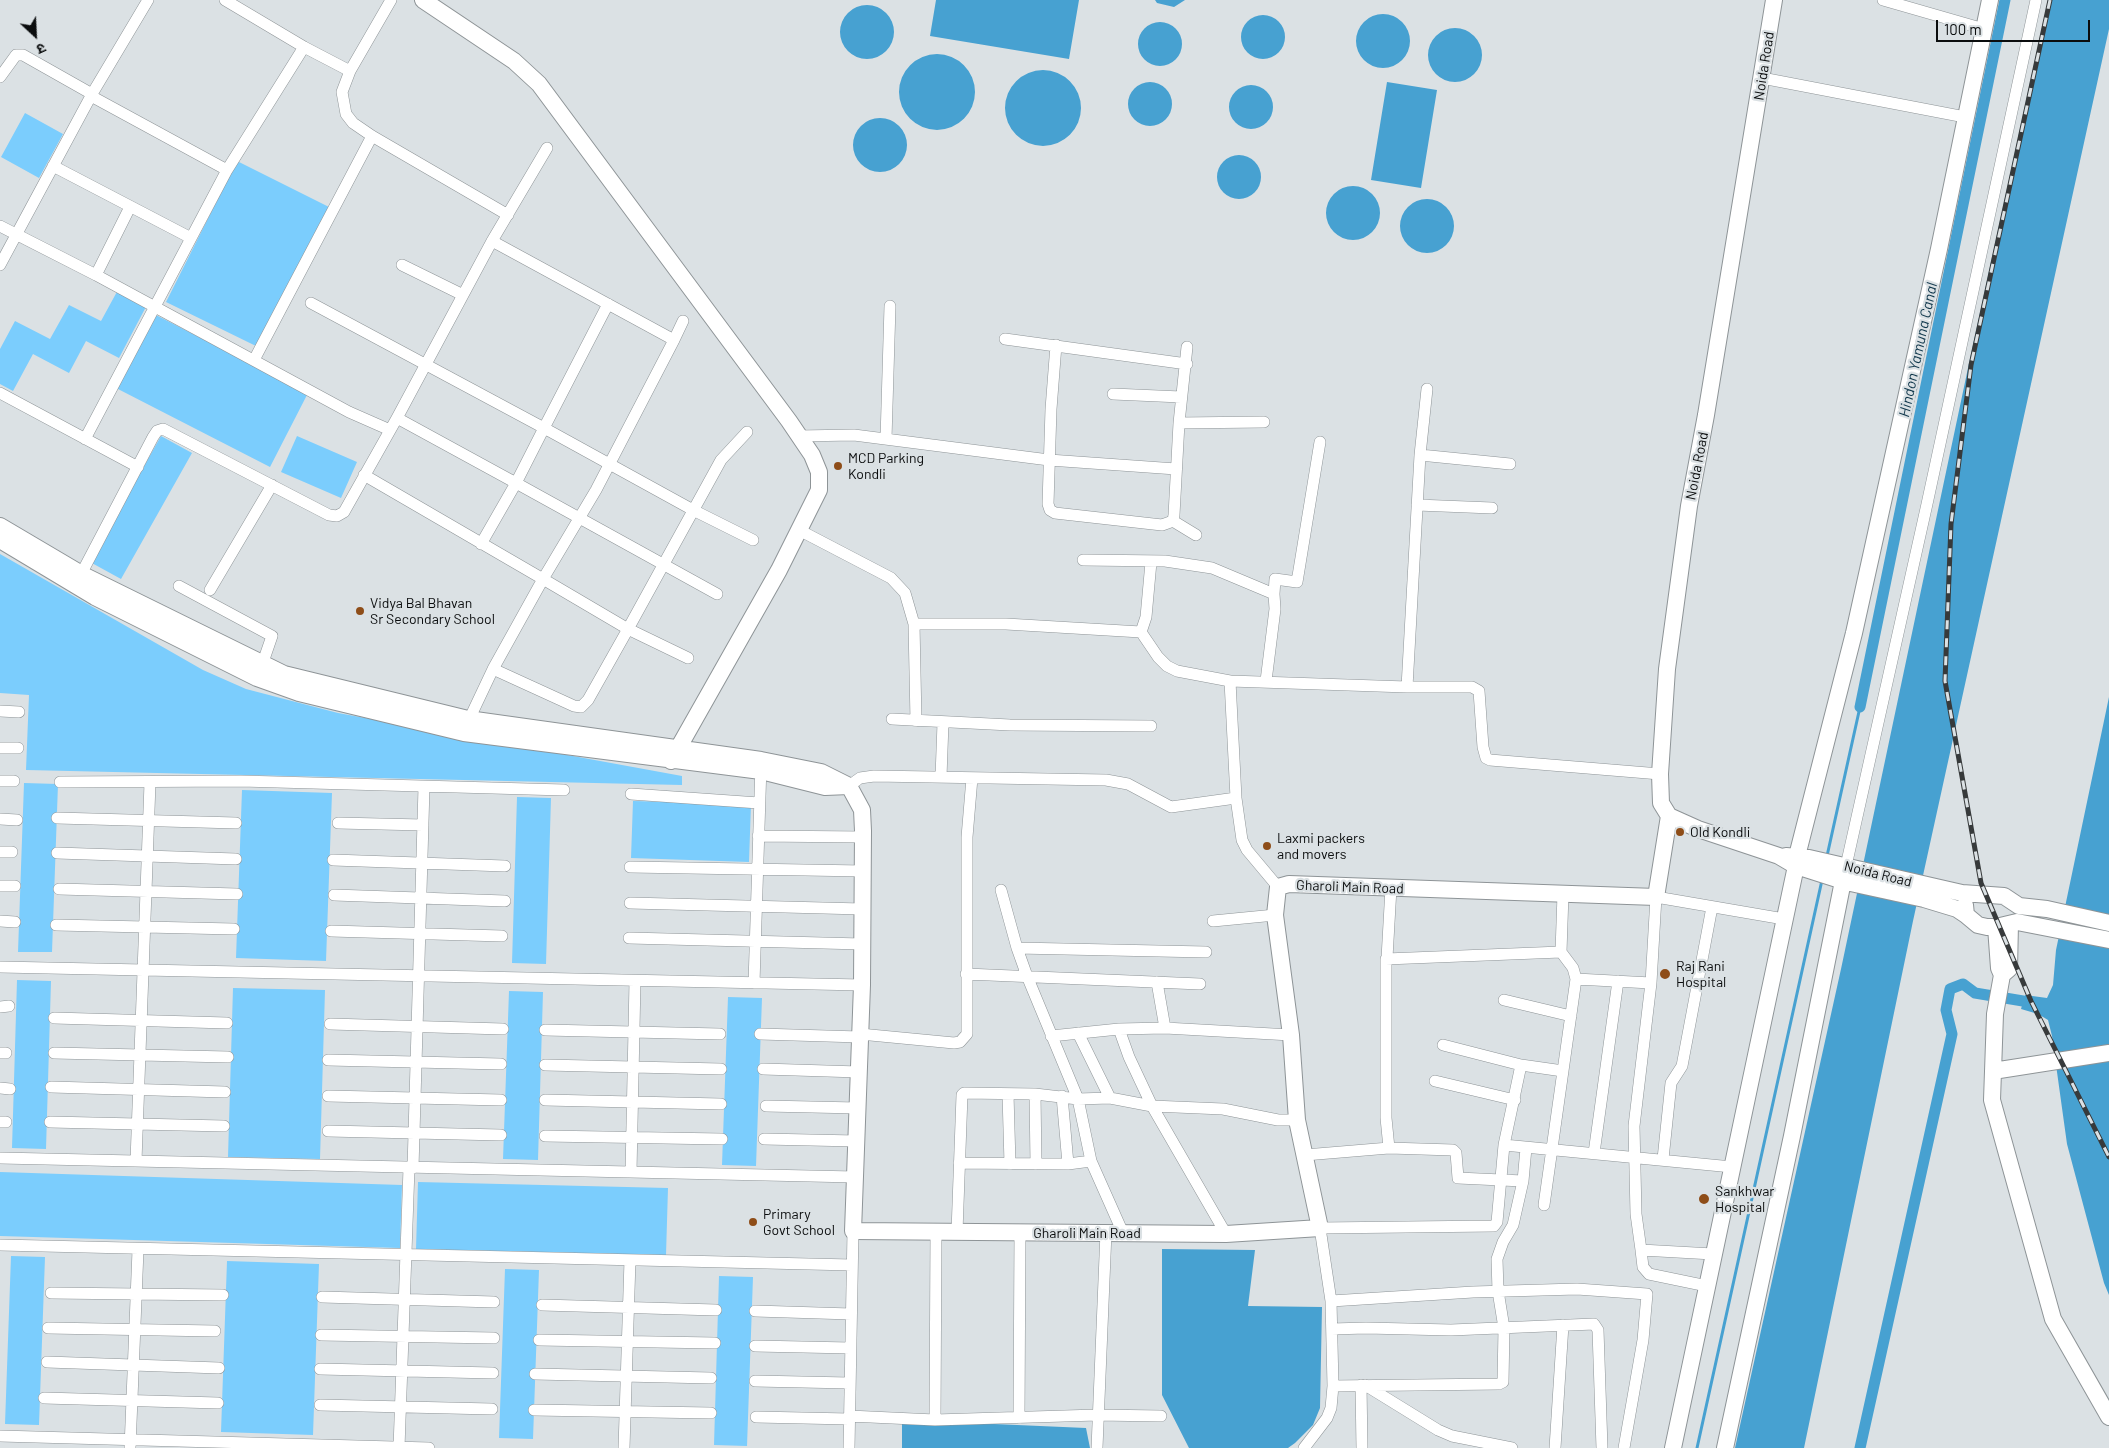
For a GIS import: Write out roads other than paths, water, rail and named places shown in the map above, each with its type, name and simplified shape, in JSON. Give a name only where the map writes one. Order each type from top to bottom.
[{"type":"street","points":[[0,264],[91,95],[148,0]]},
{"type":"street","points":[[225,0],[304,47],[350,71]]},
{"type":"street","points":[[391,0],[350,71],[342,92],[346,114],[353,123],[372,136],[508,215]]},
{"type":"street","points":[[423,0],[514,60],[539,84],[645,223],[799,436],[812,455],[820,472],[819,490],[779,570],[675,755]]},
{"type":"street","name":"Noida Road","points":[[1774,0],[1706,415],[1689,506],[1667,669],[1660,774],[1661,803],[1669,816],[1698,829],[1779,856],[1841,873],[1925,892],[2004,896],[2011,920],[1978,925],[1957,909],[1925,892]]},
{"type":"street","points":[[1883,0],[1984,29]]},
{"type":"street","points":[[1673,1448],[1784,919],[1802,862],[1854,633],[1939,249],[1990,0]]},
{"type":"street","points":[[1725,1448],[1792,1136],[1841,873],[1927,504],[2036,0]]},
{"type":"street","points":[[85,439],[227,170],[304,47]]},
{"type":"street","points":[[0,77],[16,54],[24,55],[91,95],[227,170]]},
{"type":"street","points":[[1762,78],[1965,117]]},
{"type":"street","points":[[254,360],[372,136]]},
{"type":"street","points":[[78,580],[153,437],[157,431],[163,429],[329,515],[337,516],[344,512],[492,241],[547,148]]},
{"type":"street","points":[[53,166],[191,238]]},
{"type":"street","points":[[96,275],[130,207]]},
{"type":"street","points":[[0,226],[96,275],[349,412],[390,430]]},
{"type":"street","points":[[492,241],[674,340]]},
{"type":"street","points":[[402,265],[463,295]]},
{"type":"street","points":[[311,303],[610,463],[692,510],[753,540]]},
{"type":"street","points":[[481,544],[516,483],[608,304]]},
{"type":"street","points":[[886,439],[890,306]]},
{"type":"street","points":[[466,726],[493,669],[610,463],[683,321]]},
{"type":"street","points":[[1005,340],[1187,364]]},
{"type":"street","points":[[1056,346],[1049,460],[1048,504],[1050,510],[1055,513],[1162,525],[1173,522],[1196,536]]},
{"type":"street","points":[[1173,522],[1181,397],[1187,364],[1187,347]]},
{"type":"street","points":[[1407,687],[1420,455],[1427,389]]},
{"type":"street","points":[[0,393],[138,467]]},
{"type":"street","points":[[1113,394],[1181,397]]},
{"type":"street","points":[[397,418],[664,567],[717,594]]},
{"type":"street","points":[[1179,424],[1264,422]]},
{"type":"street","points":[[493,669],[574,706],[580,707],[588,700],[664,567],[692,510],[721,460],[747,432]]},
{"type":"street","points":[[799,436],[854,435],[1049,460],[1176,469]]},
{"type":"street","points":[[1266,681],[1275,609],[1276,579],[1297,582],[1320,442]]},
{"type":"street","points":[[1420,455],[1510,464]]},
{"type":"street","points":[[364,475],[628,629],[688,658]]},
{"type":"street","points":[[210,590],[272,485]]},
{"type":"street","points":[[1417,505],[1492,508]]},
{"type":"street","points":[[0,526],[78,580],[262,665],[284,674],[466,726]]},
{"type":"street","points":[[799,530],[891,578],[905,593],[909,600],[914,624],[916,721]]},
{"type":"street","points":[[0,540],[78,580],[242,671],[299,694],[466,726],[761,766],[825,787],[849,786],[860,778],[941,777],[1117,781],[1128,784],[1171,807],[1179,808],[1236,798]]},
{"type":"street","points":[[1083,560],[1164,561],[1212,568],[1274,594]]},
{"type":"street","points":[[1141,632],[1146,617],[1151,562]]},
{"type":"street","points":[[179,586],[272,636],[262,665]]},
{"type":"street","points":[[914,624],[1006,624],[1141,632]]},
{"type":"street","points":[[1141,632],[1158,657],[1167,666],[1177,671],[1230,681],[1476,688],[1480,695],[1483,747],[1486,758],[1490,760],[1660,774]]},
{"type":"street","points":[[1230,681],[1236,798],[1244,845],[1278,887]]},
{"type":"street","points":[[0,711],[19,712]]},
{"type":"street","points":[[892,719],[943,723],[1151,726]]},
{"type":"street","points":[[941,777],[943,723]]},
{"type":"street","points":[[0,748],[18,748]]},
{"type":"street","points":[[754,983],[761,766]]},
{"type":"street","points":[[760,1034],[860,1036],[960,1042],[967,1034],[967,837],[972,778]]},
{"type":"street","points":[[0,781],[14,781]]},
{"type":"street","points":[[60,782],[241,781],[564,790]]},
{"type":"street","points":[[136,1161],[150,783]]},
{"type":"street","points":[[849,786],[862,810],[863,837],[862,985],[852,1265],[849,1448]]},
{"type":"street","points":[[399,1448],[406,1254],[414,1133],[424,787]]},
{"type":"street","points":[[631,794],[760,802]]},
{"type":"street","points":[[1669,816],[1656,897],[1651,983],[1634,1126],[1636,1214],[1643,1267],[1649,1274],[1707,1286]]},
{"type":"street","points":[[57,818],[236,822]]},
{"type":"street","points":[[0,819],[17,820]]},
{"type":"street","points":[[338,823],[423,826]]},
{"type":"street","points":[[758,836],[863,837]]},
{"type":"street","points":[[57,853],[236,859]]},
{"type":"street","points":[[333,860],[505,866]]},
{"type":"street","points":[[630,867],[863,872]]},
{"type":"street","name":"Gharoli Main Road","points":[[1306,1448],[1327,1418],[1331,1408],[1333,1386],[1332,1301],[1320,1228],[1297,1120],[1290,1035],[1275,915],[1278,887],[1289,884],[1656,897]]},
{"type":"street","points":[[0,886],[15,886]]},
{"type":"street","points":[[1389,1148],[1386,1118],[1385,962],[1388,958],[1390,888]]},
{"type":"street","points":[[59,889],[237,894]]},
{"type":"street","points":[[1001,890],[1016,948],[1078,1099],[1091,1161],[1123,1233]]},
{"type":"street","points":[[1544,1205],[1576,979],[1573,968],[1561,952],[1564,894]]},
{"type":"street","points":[[1966,915],[1965,904],[1978,894]]},
{"type":"street","points":[[334,895],[505,901]]},
{"type":"street","points":[[1656,897],[1784,919]]},
{"type":"street","points":[[630,903],[862,909]]},
{"type":"street","points":[[1663,1159],[1672,1083],[1682,1066],[1712,907]]},
{"type":"street","points":[[2011,920],[2047,909],[2109,922]]},
{"type":"street","points":[[1213,921],[1275,915]]},
{"type":"street","points":[[2011,920],[2109,940]]},
{"type":"street","points":[[2011,920],[1999,968],[2002,982],[1995,1014],[1992,1100],[2053,1319],[2109,1417]]},
{"type":"street","points":[[0,921],[15,922]]},
{"type":"street","points":[[56,925],[234,929]]},
{"type":"street","points":[[331,931],[502,936]]},
{"type":"street","points":[[629,938],[862,944]]},
{"type":"street","points":[[1016,948],[1206,952]]},
{"type":"street","points":[[1388,958],[1561,952]]},
{"type":"street","points":[[0,967],[862,985]]},
{"type":"street","points":[[966,974],[1200,984]]},
{"type":"street","points":[[1576,979],[1651,983]]},
{"type":"street","points":[[631,1172],[634,980]]},
{"type":"street","points":[[1594,1153],[1618,981]]},
{"type":"street","points":[[1157,982],[1165,1028]]},
{"type":"street","points":[[1504,1000],[1571,1016]]},
{"type":"street","points":[[54,1018],[228,1023]]},
{"type":"street","points":[[330,1024],[503,1029]]},
{"type":"street","points":[[1051,1036],[1119,1029],[1165,1028],[1290,1035]]},
{"type":"street","points":[[1119,1029],[1129,1057],[1152,1106],[1226,1234]]},
{"type":"street","points":[[545,1030],[720,1034]]},
{"type":"street","points":[[1078,1033],[1110,1098]]},
{"type":"street","points":[[1443,1045],[1521,1065],[1563,1071]]},
{"type":"street","points":[[54,1053],[228,1057]]},
{"type":"street","points":[[1993,1071],[2109,1054]]},
{"type":"street","points":[[328,1060],[501,1064]]},
{"type":"street","points":[[545,1065],[721,1069]]},
{"type":"street","points":[[1320,1228],[1494,1226],[1497,1222],[1504,1145],[1521,1065]]},
{"type":"street","points":[[763,1069],[859,1072]]},
{"type":"street","points":[[1435,1081],[1515,1100]]},
{"type":"street","points":[[51,1087],[225,1092]]},
{"type":"street","points":[[1008,1094],[1010,1164]]},
{"type":"street","points":[[957,1232],[962,1095],[1035,1094],[1078,1099],[1110,1098],[1152,1106],[1222,1108],[1278,1120],[1297,1120]]},
{"type":"street","points":[[1035,1094],[1036,1164]]},
{"type":"street","points":[[328,1096],[501,1100]]},
{"type":"street","points":[[1062,1096],[1068,1164]]},
{"type":"street","points":[[545,1100],[721,1104]]},
{"type":"street","points":[[766,1106],[857,1108]]},
{"type":"street","points":[[50,1122],[224,1126]]},
{"type":"street","points":[[328,1131],[501,1134]]},
{"type":"street","points":[[545,1136],[722,1139]]},
{"type":"street","points":[[764,1139],[856,1141]]},
{"type":"street","points":[[1504,1145],[1552,1151],[1634,1156],[1732,1167]]},
{"type":"street","points":[[1305,1155],[1389,1148],[1453,1150],[1456,1153],[1458,1178],[1522,1181]]},
{"type":"street","points":[[1333,1386],[1502,1383],[1504,1328],[1498,1291],[1497,1259],[1503,1242],[1513,1225],[1522,1181],[1526,1148]]},
{"type":"street","points":[[0,1158],[855,1177]]},
{"type":"street","points":[[959,1163],[1068,1164],[1091,1161]]},
{"type":"street","name":"Gharoli Main Road","points":[[853,1231],[1226,1234],[1320,1228]]},
{"type":"street","points":[[935,1420],[936,1232]]},
{"type":"street","points":[[1019,1418],[1020,1232]]},
{"type":"street","points":[[1097,1448],[1106,1232]]},
{"type":"street","points":[[0,1245],[138,1250],[406,1254],[852,1265]]},
{"type":"street","points":[[130,1444],[138,1250]]},
{"type":"street","points":[[1641,1250],[1713,1254]]},
{"type":"street","points":[[624,1448],[630,1260]]},
{"type":"street","points":[[1624,1448],[1642,1340],[1649,1274]]},
{"type":"street","points":[[1332,1301],[1498,1291],[1577,1289],[1647,1294]]},
{"type":"street","points":[[52,1293],[223,1295]]},
{"type":"street","points":[[322,1297],[494,1302]]},
{"type":"street","points":[[542,1305],[716,1310]]},
{"type":"street","points":[[755,1312],[851,1314]]},
{"type":"street","points":[[1332,1329],[1504,1328],[1594,1324],[1598,1330],[1602,1448]]},
{"type":"street","points":[[1555,1448],[1563,1325]]},
{"type":"street","points":[[48,1328],[215,1331]]},
{"type":"street","points":[[321,1335],[494,1338]]},
{"type":"street","points":[[539,1340],[715,1344]]},
{"type":"street","points":[[755,1346],[850,1348]]},
{"type":"street","points":[[47,1362],[219,1368]]},
{"type":"street","points":[[320,1368],[492,1373]]},
{"type":"street","points":[[535,1374],[711,1378]]},
{"type":"street","points":[[755,1381],[849,1383]]},
{"type":"street","points":[[1362,1448],[1363,1385]]},
{"type":"street","points":[[1363,1385],[1445,1433],[1512,1448]]},
{"type":"street","points":[[44,1398],[218,1404]]},
{"type":"street","points":[[320,1405],[492,1408]]},
{"type":"street","points":[[534,1410],[711,1413]]},
{"type":"street","points":[[756,1417],[935,1420],[1097,1415],[1161,1416]]},
{"type":"street","points":[[0,1436],[130,1444],[429,1448]]},
{"type":"waterway","name":"Hindon Yamuna Canal","points":[[1860,707],[2005,0]]},
{"type":"waterway","points":[[1827,856],[1860,707]]},
{"type":"waterway","points":[[1697,1448],[1822,880]]},
{"type":"waterway","points":[[1860,1448],[1952,1034],[1946,1010],[1950,989],[1963,984],[1975,993],[2023,1001]]},
{"type":"railway","points":[[2050,0],[1971,365],[1951,524],[1945,681],[1981,883],[2031,1001],[2109,1157]]},
{"type":"place","name":"MCD Parking Kondli","points":[[838,466]]},
{"type":"place","name":"Vidya Bal Bhavan Sr Secondary School","points":[[360,611]]},
{"type":"place","name":"Old Kondli","points":[[1680,832]]},
{"type":"place","name":"Laxmi packers and movers","points":[[1267,846]]},
{"type":"place","name":"Raj Rani Hospital","points":[[1665,974]]},
{"type":"place","name":"Sankhwar Hospital","points":[[1704,1199]]},
{"type":"place","name":"Primary Govt School","points":[[753,1222]]}]
